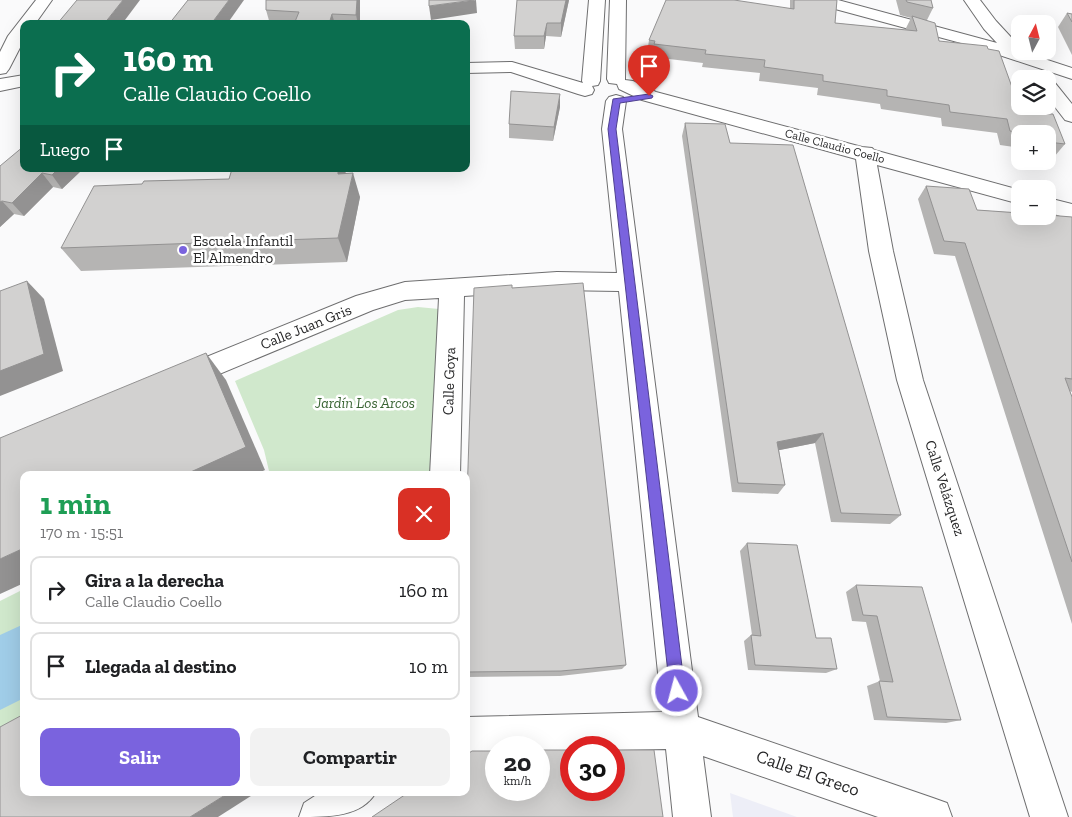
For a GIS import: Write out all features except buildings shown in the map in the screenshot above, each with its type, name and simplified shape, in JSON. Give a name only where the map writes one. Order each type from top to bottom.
[{"type":"street","points":[[29,20],[44,0]]},
{"type":"street","points":[[597,0],[589,89],[612,129]]},
{"type":"street","points":[[618,0],[620,91],[612,129],[692,817]]},
{"type":"street","points":[[819,0],[936,29],[1011,54]]},
{"type":"street","points":[[972,0],[990,25],[1011,47]]},
{"type":"street","points":[[0,69],[20,32]]},
{"type":"street","points":[[1023,60],[1032,70]]},
{"type":"street","points":[[1029,60],[1072,74]]},
{"type":"street","name":"Calle Claudio Coello","points":[[470,68],[512,68],[589,89],[603,77],[620,91],[649,96],[1011,195]]},
{"type":"street","points":[[0,85],[20,81]]},
{"type":"street","points":[[1056,97],[1072,116]]},
{"type":"street","name":"Calle Velázquez","points":[[865,154],[881,251],[910,380],[1049,817]]},
{"type":"street","points":[[1056,207],[1072,212]]},
{"type":"street","name":"Calle Juan Gris","points":[[156,389],[365,303],[405,291],[557,281],[630,282]]},
{"type":"street","name":"Calle Goya","points":[[445,471],[452,287]]},
{"type":"street","points":[[470,735],[682,730]]},
{"type":"street","name":"Calle El Greco","points":[[682,730],[933,817]]},
{"type":"street","points":[[318,817],[351,796]]},
{"type":"shaded area","points":[[730,793],[797,817],[733,817]]},
{"type":"green space","name":"Jardín Los Arcos","points":[[418,307],[439,309],[436,471],[269,471],[264,450],[235,381],[398,310]]},
{"type":"green space","points":[[20,591],[20,731],[0,742],[0,601]]},
{"type":"water","points":[[20,626],[20,700],[0,710],[0,635]]},
{"type":"place","name":"Escuela Infantil El Almendro","points":[[183,250]]},
{"type":"route","points":[[649,96],[616,101],[612,129],[677,691]]}]
